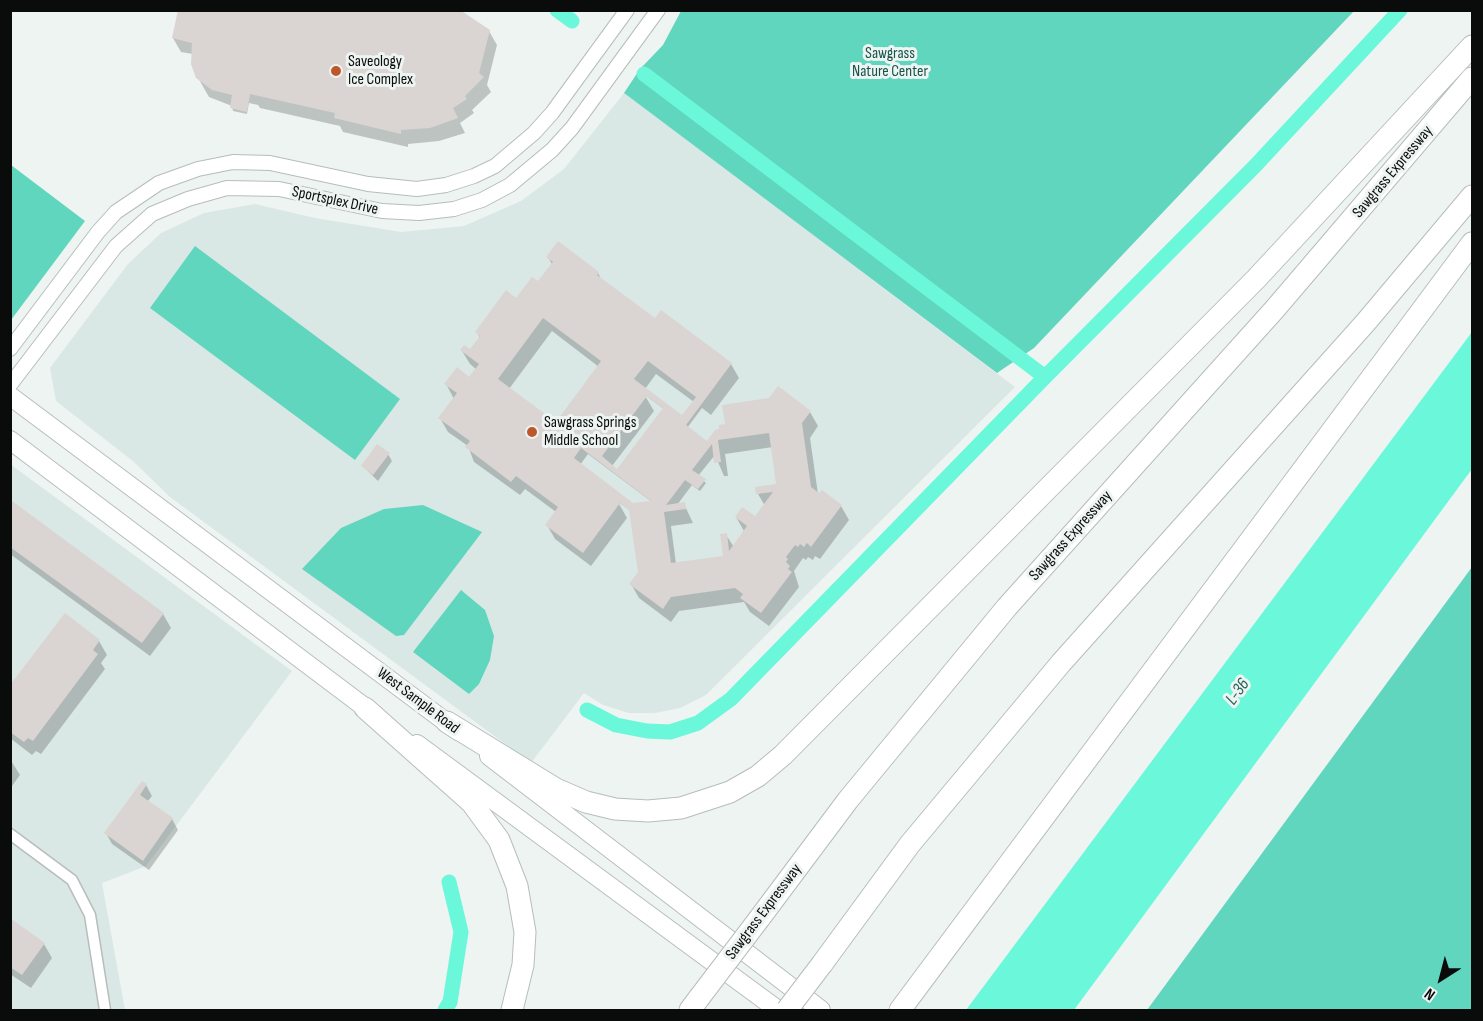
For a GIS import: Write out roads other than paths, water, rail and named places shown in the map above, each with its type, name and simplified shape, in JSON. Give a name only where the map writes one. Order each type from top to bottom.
[{"type":"highway","points":[[447,722],[556,789],[615,809],[648,811],[681,808],[730,792],[758,776],[783,755],[1256,279],[1473,46]]},
{"type":"highway","name":"Sawgrass Expressway","points":[[695,1004],[848,801],[1007,607],[1274,310],[1473,78]]},
{"type":"highway","points":[[787,1011],[910,844],[1061,663],[1366,322],[1473,196]]},
{"type":"highway","points":[[900,1011],[1473,243]]},
{"type":"highway","points":[[365,708],[472,802],[499,840],[517,886],[524,924],[523,965],[512,1011]]},
{"type":"main road","name":"West Sample Road","points":[[10,396],[447,722],[821,1011]]},
{"type":"main road","name":"West Sample Road","points":[[10,440],[365,708],[778,1011]]},
{"type":"street","name":"Sportsplex Drive","points":[[10,349],[98,232],[116,212],[159,183],[198,169],[233,162],[270,162],[368,184],[417,189],[446,185],[474,176],[495,166],[534,133],[552,113],[627,10]]},
{"type":"street","name":"Sportsplex Drive","points":[[10,385],[116,246],[152,214],[188,199],[227,188],[279,189],[382,211],[419,213],[454,209],[482,200],[510,185],[552,150],[572,128],[658,10]]},
{"type":"street","points":[[495,166],[510,185]]},
{"type":"street","points":[[10,834],[72,880],[90,915],[105,1009]]},
{"type":"water","name":"L-36","points":[[1472,332],[1472,469],[1074,1010],[966,1010]]},
{"type":"waterway","points":[[557,10],[572,21]]},
{"type":"waterway","points":[[587,710],[616,725],[647,731],[670,732],[698,723],[731,699],[1045,377],[1255,166],[1400,10]]},
{"type":"waterway","points":[[644,74],[1045,377]]},
{"type":"waterway","points":[[445,1010],[450,1002],[461,932],[449,882]]},
{"type":"place","name":"Saveology Ice Complex","points":[[336,71]]},
{"type":"place","name":"Sawgrass Springs Middle School","points":[[532,432]]},
{"type":"park label","name":"Sawgrass Nature Center","points":[[890,63]]}]
